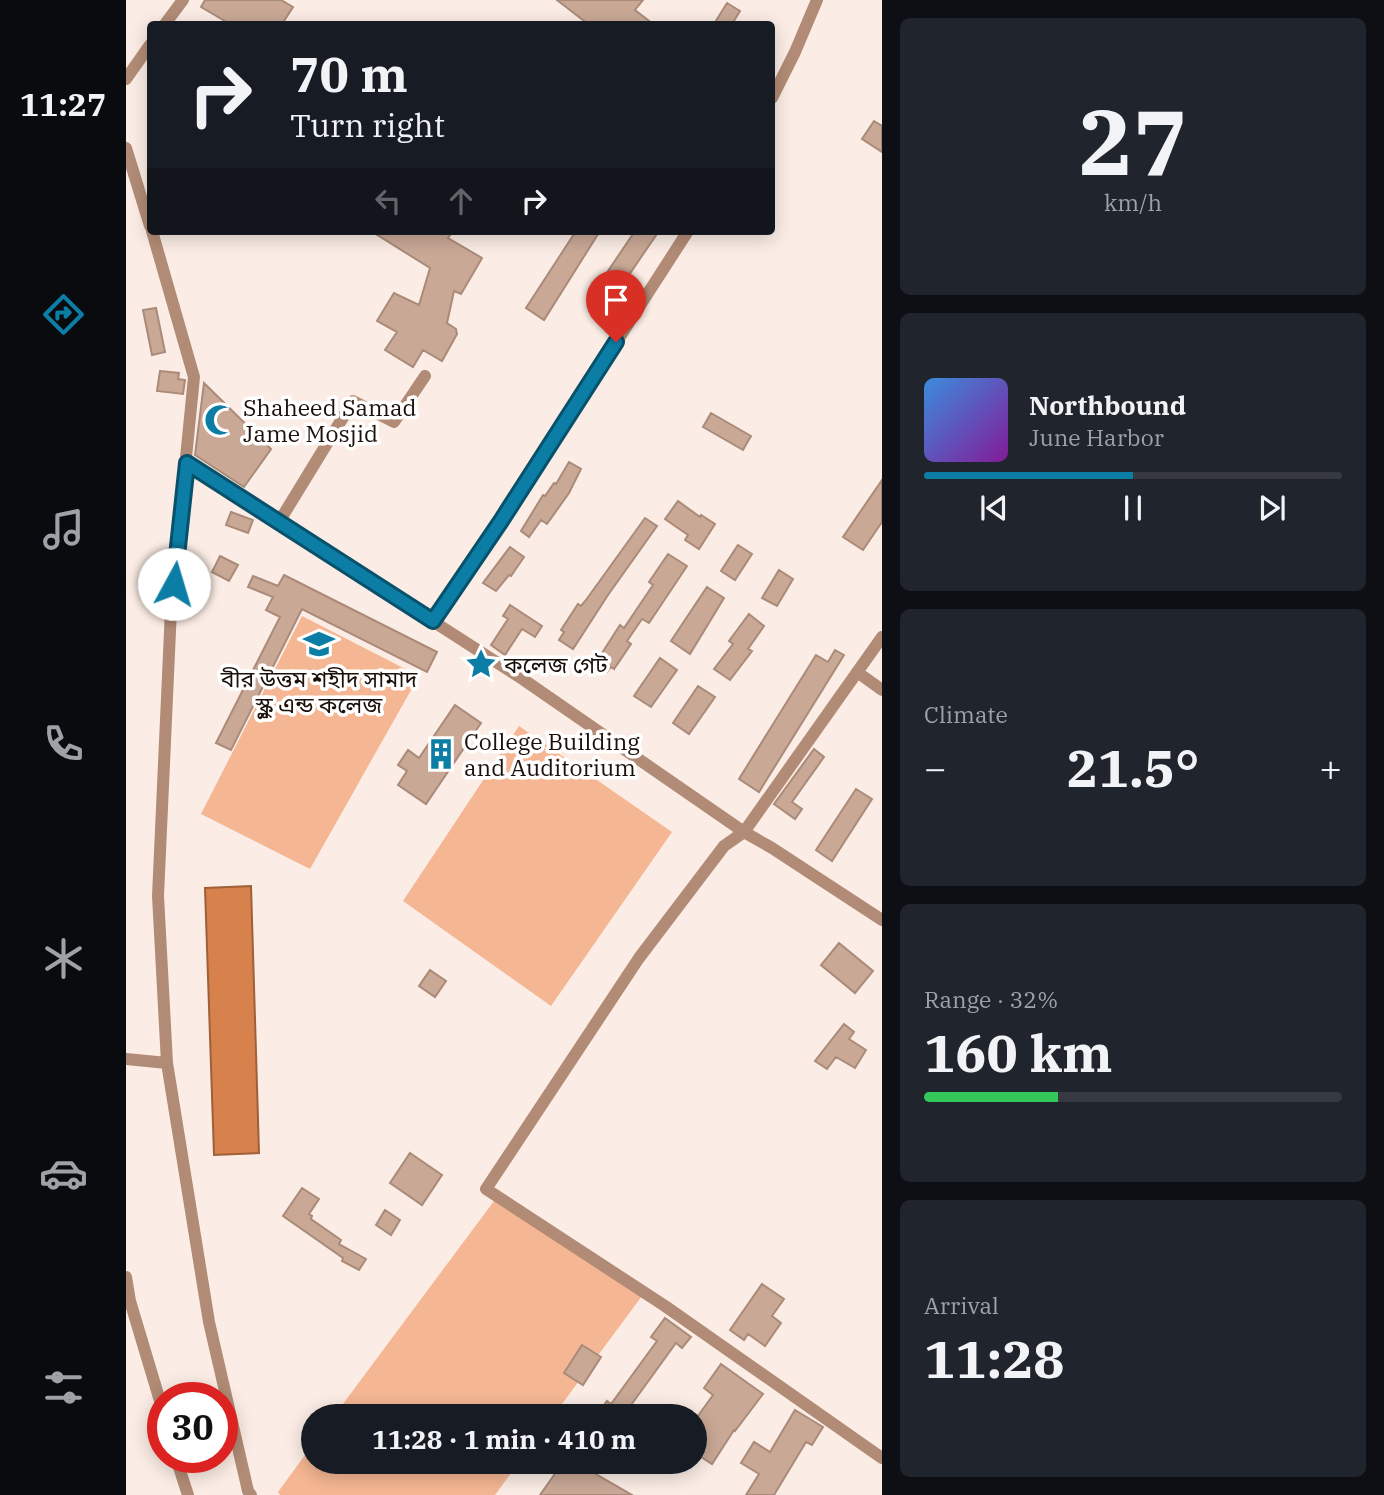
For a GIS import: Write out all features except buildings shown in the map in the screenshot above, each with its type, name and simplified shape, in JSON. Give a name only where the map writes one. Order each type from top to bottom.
[{"type":"street","points":[[167,21],[183,0]]},
{"type":"street","points":[[775,92],[817,0]]},
{"type":"street","points":[[126,79],[147,49]]},
{"type":"street","points":[[126,148],[147,216]]},
{"type":"street","points":[[153,235],[194,377],[171,609],[158,896],[167,1063],[209,1322],[251,1495]]},
{"type":"street","points":[[433,621],[501,521],[685,235]]},
{"type":"street","points":[[279,522],[353,401],[394,422],[425,376]]},
{"type":"street","points":[[187,463],[524,680],[744,832],[882,920]]},
{"type":"street","points":[[882,637],[744,832],[724,846],[639,958],[486,1189],[665,1306],[882,1458]]},
{"type":"street","points":[[857,672],[882,690]]},
{"type":"street","points":[[126,1059],[167,1063]]},
{"type":"street","points":[[126,1277],[130,1301],[154,1382]]},
{"type":"street","points":[[181,1473],[188,1495]]},
{"type":"shaded area","points":[[302,616],[419,676],[310,869],[201,814]]},
{"type":"shaded area","points":[[519,726],[672,832],[551,1006],[403,901]]},
{"type":"shaded area","points":[[251,886],[259,1153],[214,1155],[205,888]]},
{"type":"shaded area","points":[[494,1201],[642,1296],[562,1404],[343,1404]]},
{"type":"shaded area","points":[[301,1460],[301,1474],[510,1474],[495,1495],[280,1495],[278,1492]]},
{"type":"place","name":"Shaheed Samad Jame Mosjid","points":[[220,420]]},
{"type":"place","name":"বীর উত্তম শহীদ সামাদ স্কুল এন্ড কলেজ","points":[[319,644]]},
{"type":"place","name":"কলেজ গেট","points":[[481,664]]},
{"type":"place","name":"College Building and Auditorium","points":[[441,754]]},
{"type":"route","points":[[174,584],[187,463],[433,621],[616,342]]}]
